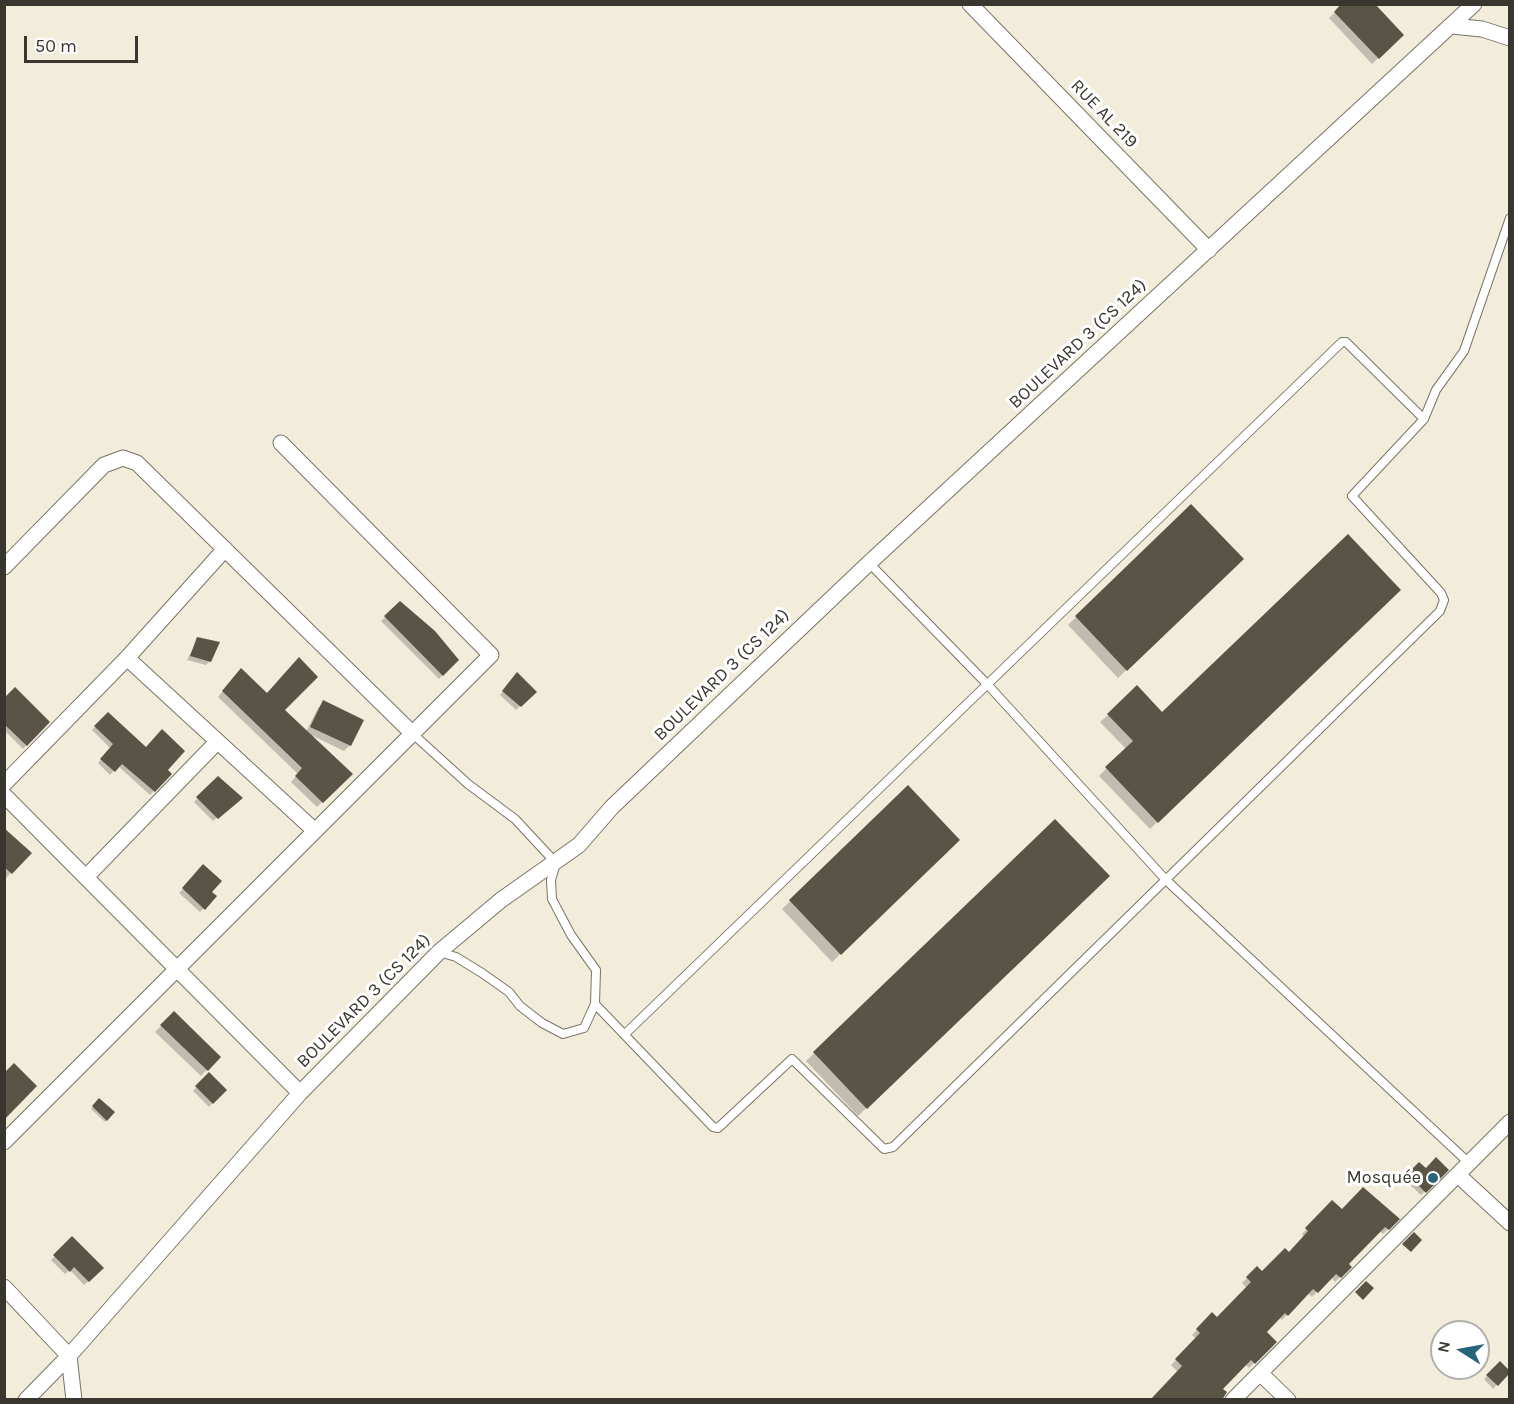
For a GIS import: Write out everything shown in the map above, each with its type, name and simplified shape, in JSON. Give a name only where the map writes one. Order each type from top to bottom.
[{"type":"street","name":"RUE AL 219","points":[[970,4],[1209,250]]},
{"type":"street","name":"BOULEVARD 3 (CS 124)","points":[[26,1400],[69,1356],[300,1093],[440,952],[501,900],[579,845],[612,807],[869,563],[1474,5]]},
{"type":"street","points":[[1452,26],[1482,29],[1509,38]]},
{"type":"street","points":[[4,1142],[491,655],[281,443]]},
{"type":"street","points":[[4,567],[104,465],[123,458],[137,463],[413,734]]},
{"type":"street","points":[[4,783],[127,658],[225,549]]},
{"type":"street","points":[[127,658],[314,830]]},
{"type":"street","points":[[87,876],[218,742]]},
{"type":"street","points":[[4,795],[178,967],[300,1093]]},
{"type":"street","points":[[1233,1400],[1509,1122]]},
{"type":"street","points":[[1458,1175],[1509,1223]]},
{"type":"street","points":[[4,1287],[69,1356],[74,1400]]},
{"type":"street","points":[[1260,1372],[1288,1400]]},
{"type":"lane","points":[[595,1004],[713,1127],[718,1128],[792,1059],[884,1149],[889,1149],[1426,626],[1443,605],[1441,593],[1352,496],[1424,419],[1436,390],[1464,351],[1509,218]]},
{"type":"lane","points":[[625,1034],[1342,342],[1346,342],[1424,419]]},
{"type":"lane","points":[[869,563],[987,684],[1167,880],[1469,1163]]},
{"type":"lane","points":[[413,734],[468,784],[515,819],[556,863],[551,880],[552,899],[571,935],[596,970],[595,1004],[584,1028],[563,1034],[542,1023],[520,1006],[508,992],[482,973],[456,957],[440,952]]},
{"type":"building","points":[[1341,4],[1375,4],[1404,35],[1379,59],[1334,12]]},
{"type":"building","points":[[1191,504],[1244,559],[1127,671],[1075,616]]},
{"type":"building","points":[[1348,534],[1401,590],[1158,823],[1105,767],[1133,741],[1107,714],[1137,685],[1162,712]]},
{"type":"building","points":[[400,601],[435,631],[459,660],[443,676],[384,616]]},
{"type":"building","points":[[197,637],[220,642],[211,662],[190,656]]},
{"type":"building","points":[[299,657],[318,677],[285,710],[353,774],[323,803],[295,776],[302,768],[222,691],[241,668],[267,693]]},
{"type":"building","points":[[517,672],[537,692],[521,707],[502,691]]},
{"type":"building","points":[[15,687],[50,722],[27,746],[4,724],[4,698]]},
{"type":"building","points":[[323,700],[364,720],[351,746],[310,727]]},
{"type":"building","points":[[108,712],[146,747],[162,729],[185,751],[168,770],[172,774],[155,792],[122,764],[115,772],[100,759],[113,744],[94,726]]},
{"type":"building","points":[[218,776],[243,798],[218,819],[196,797]]},
{"type":"building","points":[[908,785],[960,840],[841,955],[789,900]]},
{"type":"building","points":[[1055,819],[1110,876],[867,1109],[813,1052]]},
{"type":"building","points":[[4,828],[32,853],[12,874],[4,867]]},
{"type":"building","points":[[203,864],[222,881],[212,892],[217,896],[205,910],[182,888]]},
{"type":"building","points":[[174,1011],[221,1057],[208,1071],[160,1025]]},
{"type":"building","points":[[14,1063],[37,1086],[4,1120],[4,1073]]},
{"type":"building","points":[[209,1072],[227,1090],[213,1104],[195,1086]]},
{"type":"building","points":[[99,1098],[115,1112],[107,1121],[92,1106]]},
{"type":"building","points":[[1436,1157],[1449,1170],[1426,1193],[1407,1174],[1419,1162],[1426,1168]]},
{"type":"building","points":[[1363,1187],[1400,1219],[1389,1230],[1385,1227],[1349,1264],[1352,1267],[1341,1278],[1336,1274],[1318,1293],[1313,1289],[1288,1316],[1285,1313],[1267,1332],[1277,1342],[1255,1364],[1251,1360],[1223,1389],[1227,1392],[1222,1400],[1150,1400],[1182,1366],[1175,1359],[1200,1333],[1196,1329],[1212,1312],[1217,1317],[1251,1282],[1246,1277],[1257,1266],[1262,1271],[1285,1248],[1289,1252],[1308,1231],[1305,1228],[1332,1200],[1342,1209]]},
{"type":"building","points":[[1414,1232],[1422,1240],[1411,1252],[1402,1244]]},
{"type":"building","points":[[72,1236],[104,1268],[89,1282],[74,1267],[70,1272],[53,1255]]},
{"type":"building","points":[[1366,1281],[1374,1288],[1363,1300],[1355,1292]]},
{"type":"building","points":[[1500,1361],[1509,1370],[1509,1374],[1498,1386],[1490,1379],[1490,1371]]},
{"type":"place","name":"Mosquée","points":[[1433,1178]]}]
